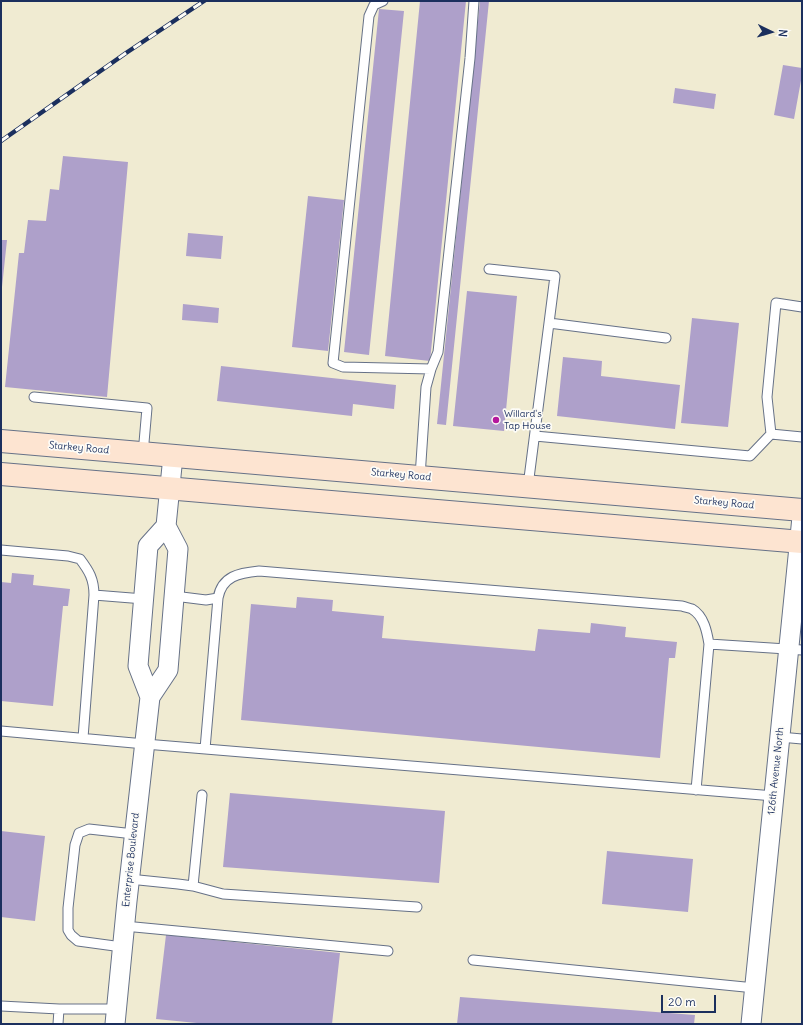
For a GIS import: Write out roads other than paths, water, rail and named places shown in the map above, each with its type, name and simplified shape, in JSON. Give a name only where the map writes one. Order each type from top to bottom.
[{"type":"main road","name":"Starkey Road","points":[[1,441],[802,510]]},
{"type":"main road","points":[[1,474],[801,542]]},
{"type":"street","points":[[166,526],[173,456]]},
{"type":"street","name":"126th Avenue North","points":[[751,1024],[780,737],[795,650],[802,517]]},
{"type":"street","name":"Enterprise Boulevard","points":[[116,1016],[129,879],[150,697],[168,670],[178,549],[166,526],[148,546],[138,666],[150,697]]},
{"type":"lane","points":[[383,1],[374,5],[369,16],[333,363],[343,367],[431,369]]},
{"type":"lane","points":[[420,477],[426,388],[431,369],[438,352],[470,58],[474,1]]},
{"type":"lane","points":[[489,268],[555,276],[528,486]]},
{"type":"lane","points":[[535,436],[750,456],[771,434],[767,397],[776,304],[802,307]]},
{"type":"lane","points":[[549,323],[666,338]]},
{"type":"lane","points":[[34,397],[147,408],[143,454]]},
{"type":"lane","points":[[771,434],[802,437]]},
{"type":"lane","points":[[1,550],[68,556],[80,559],[89,572],[94,585],[94,595],[83,738]]},
{"type":"lane","points":[[205,749],[218,598],[220,590],[226,581],[237,574],[259,571],[682,606],[692,609],[700,617],[706,630],[709,644],[696,790]]},
{"type":"lane","points":[[94,595],[144,599]]},
{"type":"lane","points":[[174,596],[206,600],[218,598]]},
{"type":"lane","points":[[709,644],[795,650]]},
{"type":"lane","points":[[1,731],[774,796]]},
{"type":"lane","points":[[780,737],[802,739]]},
{"type":"lane","points":[[193,886],[202,795]]},
{"type":"lane","points":[[122,947],[78,942],[68,930],[68,900],[75,845],[79,833],[89,829],[134,834]]},
{"type":"lane","points":[[129,879],[193,886],[223,894],[418,907]]},
{"type":"lane","points":[[124,926],[388,951]]},
{"type":"lane","points":[[473,960],[755,988]]},
{"type":"lane","points":[[1,1006],[59,1009],[116,1016]]},
{"type":"lane","points":[[58,1024],[59,1009]]},
{"type":"railway","points":[[1,141],[126,53],[204,1]]},
{"type":"place","name":"Willard's Tap House","points":[[496,420]]}]
